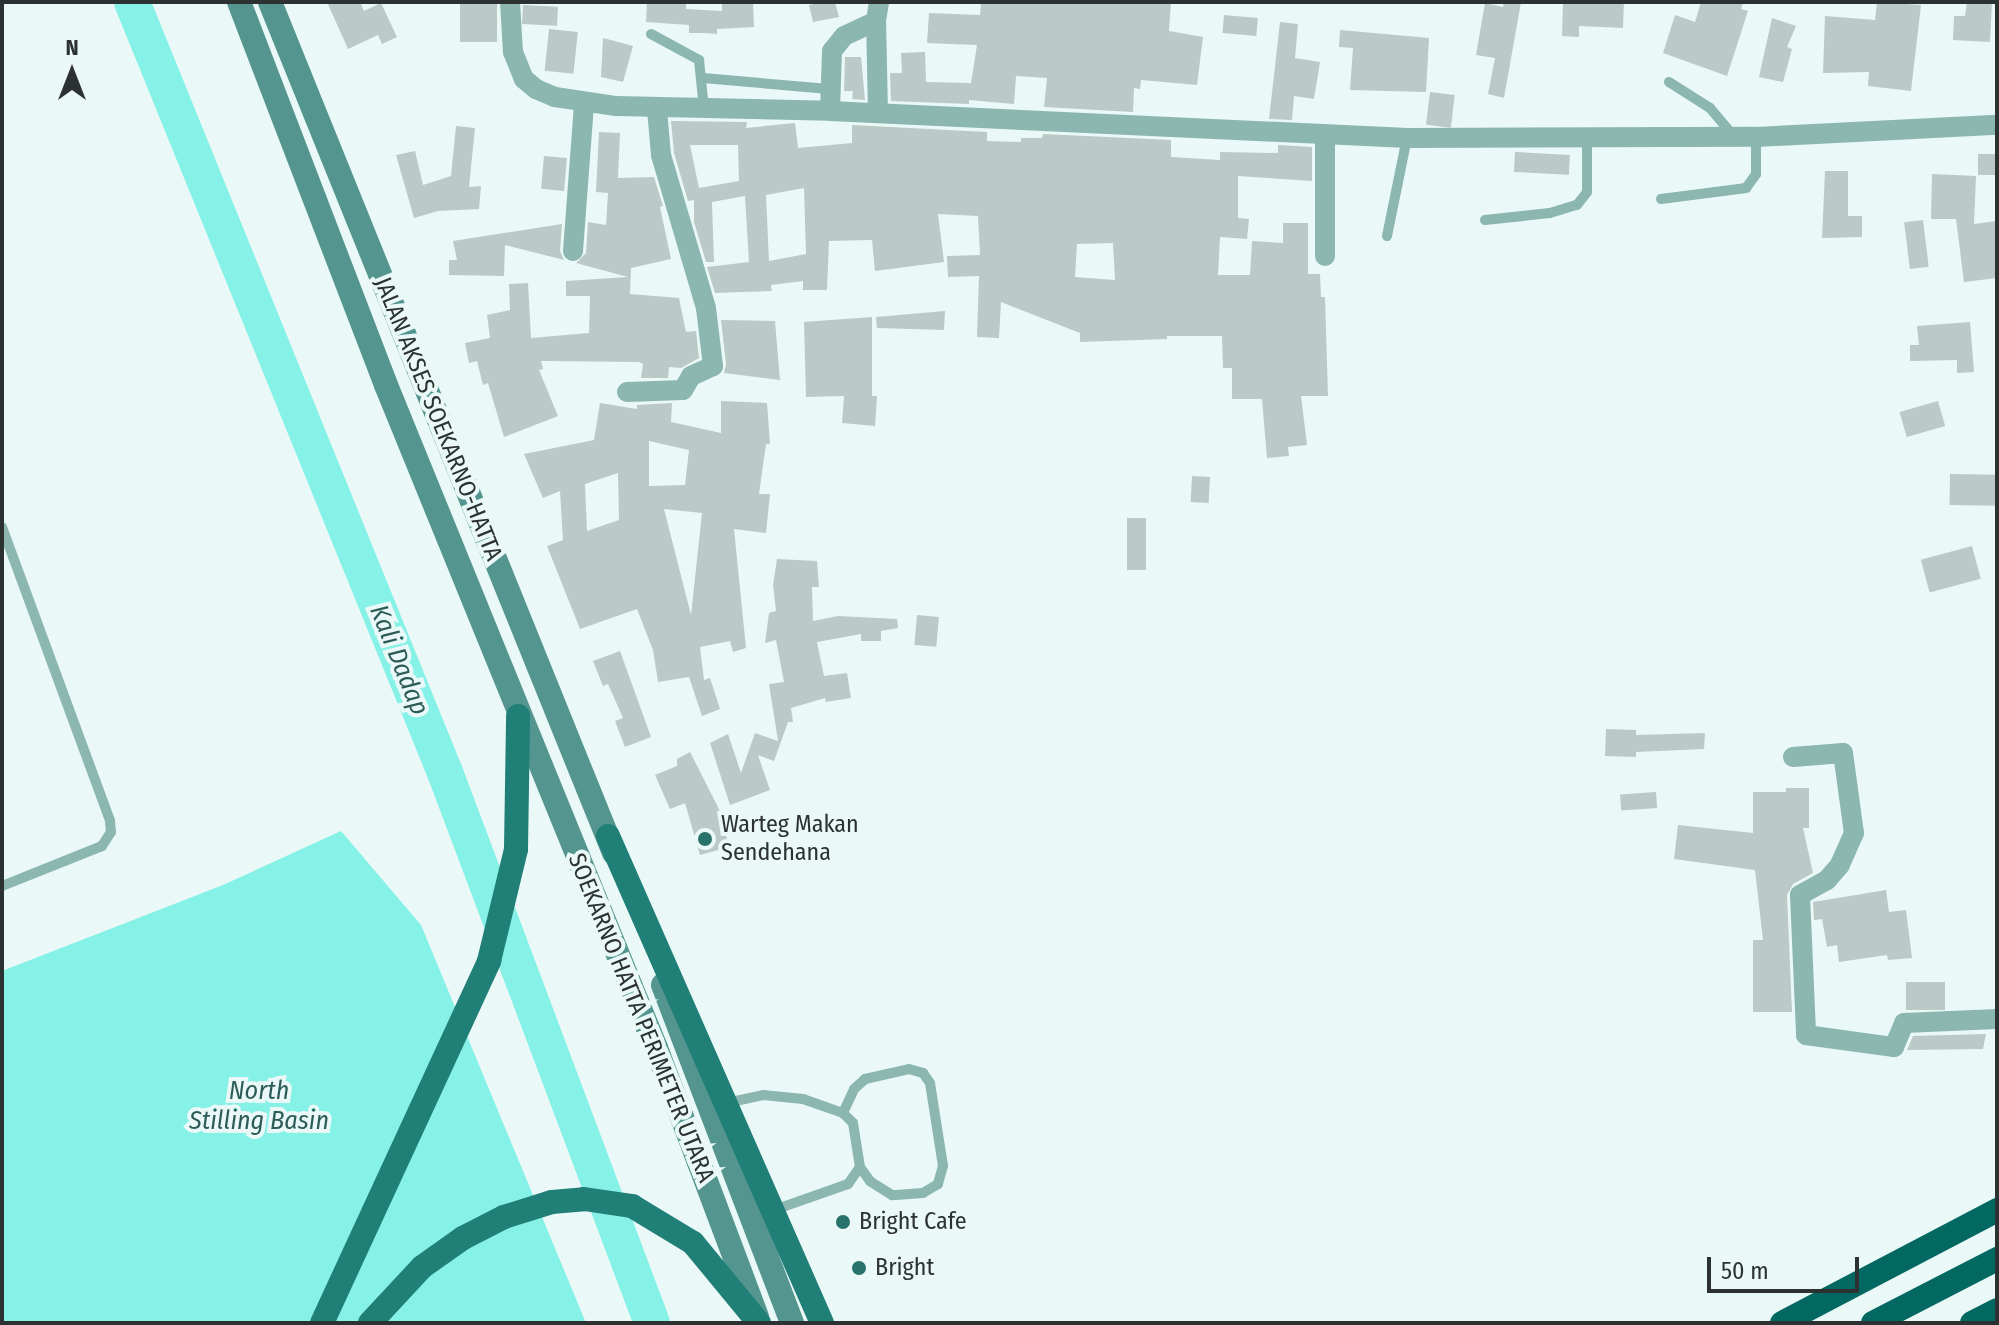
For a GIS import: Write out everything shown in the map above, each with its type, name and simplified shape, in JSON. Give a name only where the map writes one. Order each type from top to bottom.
[{"type":"highway","points":[[1782,1323],[1997,1210]]},
{"type":"highway","points":[[1873,1323],[1997,1259]]},
{"type":"highway","points":[[1972,1323],[1997,1310]]},
{"type":"main road","name":"JALAN AKSES SOEKARNO-HATTA","points":[[239,2],[518,716]]},
{"type":"main road","name":"JALAN AKSES SOEKARNO-HATTA","points":[[270,2],[608,836],[790,1318]]},
{"type":"main road","points":[[322,1323],[489,961],[516,849],[518,716]]},
{"type":"main road","name":"SOEKARNO HATTA PERIMETER UTARA","points":[[518,716],[656,1048],[759,1323]]},
{"type":"main road","points":[[608,836],[822,1323]]},
{"type":"main road","points":[[370,1323],[422,1267],[463,1238],[504,1217],[552,1202],[584,1199],[632,1206],[693,1243],[759,1323]]},
{"type":"street","points":[[510,2],[513,52],[524,79],[536,89],[584,103],[657,109],[830,111],[1407,138],[1756,137],[1997,125]]},
{"type":"street","points":[[830,111],[832,51],[836,42],[878,12]]},
{"type":"street","points":[[878,12],[878,113]]},
{"type":"street","points":[[573,251],[584,103]]},
{"type":"street","points":[[627,392],[683,390],[691,376],[713,366],[706,308],[661,155],[657,109]]},
{"type":"street","points":[[1325,135],[1325,256]]},
{"type":"street","points":[[1793,757],[1843,753],[1854,833],[1840,865],[1827,880],[1800,895],[1806,1035],[1894,1047],[1904,1023],[1997,1019]]},
{"type":"lane","points":[[651,34],[695,56],[702,66],[704,109]]},
{"type":"lane","points":[[703,78],[829,89]]},
{"type":"lane","points":[[1669,82],[1710,108],[1733,135]]},
{"type":"lane","points":[[1485,220],[1550,213],[1577,205],[1587,192],[1587,137]]},
{"type":"lane","points":[[1661,199],[1746,188],[1754,182],[1756,174],[1756,137]]},
{"type":"lane","points":[[1387,236],[1407,138]]},
{"type":"lane","points":[[2,527],[110,821],[111,832],[102,846],[2,886]]},
{"type":"lane","points":[[726,1103],[763,1095],[790,1098],[843,1113],[853,1123],[860,1167],[870,1181],[892,1195],[923,1193],[938,1184],[943,1166],[930,1083],[923,1073],[909,1069],[865,1079],[854,1089],[843,1113]]},
{"type":"lane","points":[[774,1210],[848,1184],[860,1167]]},
{"type":"water","name":"North Stilling Basin","points":[[341,831],[421,925],[586,1323],[2,1323],[2,971],[223,885]]},
{"type":"building","points":[[327,2],[360,2],[364,11],[381,3],[397,37],[382,44],[378,35],[348,49]]},
{"type":"building","points":[[460,2],[497,2],[497,42],[460,42]]},
{"type":"building","points":[[647,2],[686,2],[686,9],[722,11],[722,2],[753,2],[754,27],[717,29],[717,34],[689,33],[689,25],[646,22]]},
{"type":"building","points":[[835,2],[839,17],[813,22],[809,5]]},
{"type":"building","points":[[981,2],[1171,2],[1169,31],[1203,37],[1197,85],[1141,80],[1140,89],[1134,88],[1133,112],[1044,107],[1047,78],[1016,76],[1014,104],[969,100],[969,104],[891,101],[890,73],[902,73],[901,53],[925,52],[926,82],[971,83],[977,45],[927,43],[929,13],[980,15]]},
{"type":"building","points":[[1504,2],[1521,2],[1504,98],[1488,94],[1495,58],[1476,55],[1485,3],[1503,7]]},
{"type":"building","points":[[1563,2],[1624,2],[1623,28],[1579,26],[1579,37],[1562,36]]},
{"type":"building","points":[[1701,2],[1743,2],[1741,9],[1748,11],[1727,76],[1663,53],[1675,15],[1695,22]]},
{"type":"building","points":[[1877,2],[1921,5],[1911,91],[1868,86],[1869,72],[1823,73],[1825,16],[1875,20]]},
{"type":"building","points":[[1967,2],[1992,2],[1990,42],[1953,40],[1954,16],[1965,16]]},
{"type":"building","points":[[523,5],[558,7],[557,26],[522,24]]},
{"type":"building","points":[[1224,15],[1258,18],[1256,36],[1222,33]]},
{"type":"building","points":[[1772,18],[1796,26],[1787,47],[1792,49],[1783,82],[1759,77]]},
{"type":"building","points":[[1280,22],[1298,24],[1295,58],[1320,62],[1314,99],[1294,96],[1292,120],[1269,119]]},
{"type":"building","points":[[549,29],[578,32],[573,74],[545,71]]},
{"type":"building","points":[[1340,30],[1429,38],[1426,92],[1350,90],[1353,48],[1339,47]]},
{"type":"building","points":[[603,38],[633,46],[623,82],[601,77]]},
{"type":"building","points":[[845,57],[861,57],[865,100],[852,99],[853,91],[844,91]]},
{"type":"building","points":[[1430,92],[1455,95],[1451,128],[1426,125]]},
{"type":"building","points":[[671,121],[747,122],[746,128],[795,123],[798,148],[852,143],[852,125],[987,132],[987,141],[1021,142],[1021,138],[1042,138],[1043,134],[1171,140],[1171,157],[1220,160],[1220,152],[1278,153],[1278,145],[1312,147],[1312,181],[1238,176],[1238,218],[1249,219],[1247,239],[1220,237],[1218,275],[1250,275],[1252,241],[1283,243],[1283,223],[1308,223],[1308,274],[1320,274],[1321,297],[1325,297],[1328,396],[1301,396],[1307,445],[1288,447],[1289,456],[1267,458],[1262,399],[1232,399],[1232,368],[1223,368],[1222,336],[1080,342],[1080,333],[1001,302],[999,338],[977,337],[979,276],[948,277],[947,256],[980,255],[978,216],[938,214],[944,262],[875,271],[872,240],[829,241],[827,290],[803,290],[803,281],[771,285],[772,291],[715,293],[707,267],[749,262],[745,196],[712,202],[714,262],[706,262],[694,222],[694,200],[688,201],[674,153]],"holes":[[[690,145],[738,145],[739,181],[699,188]],[[804,188],[806,254],[769,261],[766,195]],[[1113,243],[1115,280],[1075,277],[1077,244]]]},
{"type":"building","points":[[456,126],[475,128],[469,187],[481,186],[479,209],[438,211],[414,218],[396,155],[415,151],[423,185],[451,176]]},
{"type":"building","points":[[599,132],[620,133],[618,178],[654,177],[663,206],[660,207],[671,259],[631,268],[630,294],[679,298],[686,332],[696,331],[699,358],[681,368],[669,367],[668,378],[641,378],[643,364],[639,362],[541,361],[543,369],[539,370],[558,416],[504,437],[488,383],[483,385],[477,361],[469,363],[465,343],[490,338],[487,315],[510,310],[509,284],[528,283],[531,338],[589,333],[590,296],[566,296],[566,281],[628,277],[576,263],[586,253],[588,222],[606,225],[608,193],[596,192]]},
{"type":"building","points":[[1515,152],[1570,155],[1569,175],[1514,172]]},
{"type":"building","points":[[1978,154],[1997,154],[1997,175],[1978,175]]},
{"type":"building","points":[[544,156],[567,158],[564,191],[541,189]]},
{"type":"building","points":[[1825,171],[1848,171],[1848,216],[1862,216],[1862,237],[1822,238]]},
{"type":"building","points":[[1932,174],[1976,176],[1974,224],[1997,221],[1997,278],[1964,282],[1956,219],[1931,219]]},
{"type":"building","points":[[1923,220],[1929,267],[1910,269],[1904,222]]},
{"type":"building","points":[[562,224],[560,251],[564,260],[505,245],[504,276],[449,275],[449,260],[457,260],[453,241]]},
{"type":"building","points":[[945,311],[944,330],[877,328],[876,317]]},
{"type":"building","points":[[872,317],[872,396],[877,396],[875,426],[842,423],[844,396],[806,397],[804,322]]},
{"type":"building","points":[[721,320],[775,321],[780,380],[724,373],[726,364]]},
{"type":"building","points":[[1970,322],[1974,372],[1957,373],[1957,360],[1910,361],[1910,345],[1919,345],[1917,326]]},
{"type":"building","points":[[721,401],[767,403],[770,444],[766,444],[759,494],[770,494],[766,533],[734,529],[746,648],[733,652],[730,641],[700,647],[704,680],[710,678],[720,709],[702,716],[689,677],[658,682],[653,650],[637,609],[580,629],[547,546],[563,540],[560,491],[543,498],[524,454],[594,440],[600,403],[637,409],[637,405],[672,403],[671,422],[721,433]],"holes":[[[649,441],[689,450],[685,485],[649,486]],[[618,473],[619,520],[587,531],[585,484]],[[664,509],[702,513],[691,615]]]},
{"type":"building","points":[[1938,401],[1945,426],[1907,437],[1900,412]]},
{"type":"building","points":[[1950,474],[1997,475],[1996,506],[1949,505]]},
{"type":"building","points":[[1192,476],[1210,477],[1209,503],[1191,502]]},
{"type":"building","points":[[1127,518],[1146,518],[1146,570],[1127,570]]},
{"type":"building","points":[[1972,546],[1981,579],[1930,593],[1921,560]]},
{"type":"building","points":[[777,559],[817,561],[819,587],[812,587],[813,621],[838,616],[897,619],[898,628],[881,631],[881,641],[861,641],[861,634],[817,642],[824,676],[847,673],[851,698],[826,702],[825,698],[791,708],[793,722],[788,722],[774,761],[758,755],[770,790],[730,805],[710,743],[728,734],[741,773],[755,733],[778,741],[769,684],[784,682],[776,640],[765,643],[769,613],[776,611],[773,585]]},
{"type":"building","points":[[917,615],[939,617],[936,647],[914,645]]},
{"type":"building","points":[[620,651],[651,737],[625,747],[615,721],[623,718],[608,684],[603,686],[593,661]]},
{"type":"building","points":[[1606,729],[1636,730],[1636,735],[1705,733],[1704,749],[1636,752],[1636,757],[1605,756]]},
{"type":"building","points":[[690,752],[719,809],[729,847],[700,855],[685,803],[670,809],[655,775],[677,766],[677,759]]},
{"type":"building","points":[[1786,788],[1809,788],[1809,828],[1803,828],[1813,873],[1793,884],[1787,895],[1792,1012],[1753,1012],[1753,940],[1763,940],[1755,870],[1674,859],[1678,825],[1753,833],[1753,792],[1786,792]]},
{"type":"building","points":[[1656,792],[1657,808],[1621,810],[1620,795]]},
{"type":"building","points":[[1886,890],[1889,912],[1906,910],[1912,958],[1888,960],[1887,955],[1839,962],[1837,945],[1827,947],[1822,919],[1814,920],[1813,902]]},
{"type":"building","points":[[1906,982],[1945,982],[1945,1010],[1906,1010]]},
{"type":"building","points":[[1986,1034],[1983,1049],[1907,1050],[1913,1036]]},
{"type":"waterway","name":"Kali Dadap","points":[[132,2],[446,775],[652,1323]]},
{"type":"place","name":"Warteg Makan Sendehana","points":[[705,839]]},
{"type":"place","name":"Bright Cafe","points":[[843,1222]]},
{"type":"place","name":"Bright","points":[[859,1268]]}]
